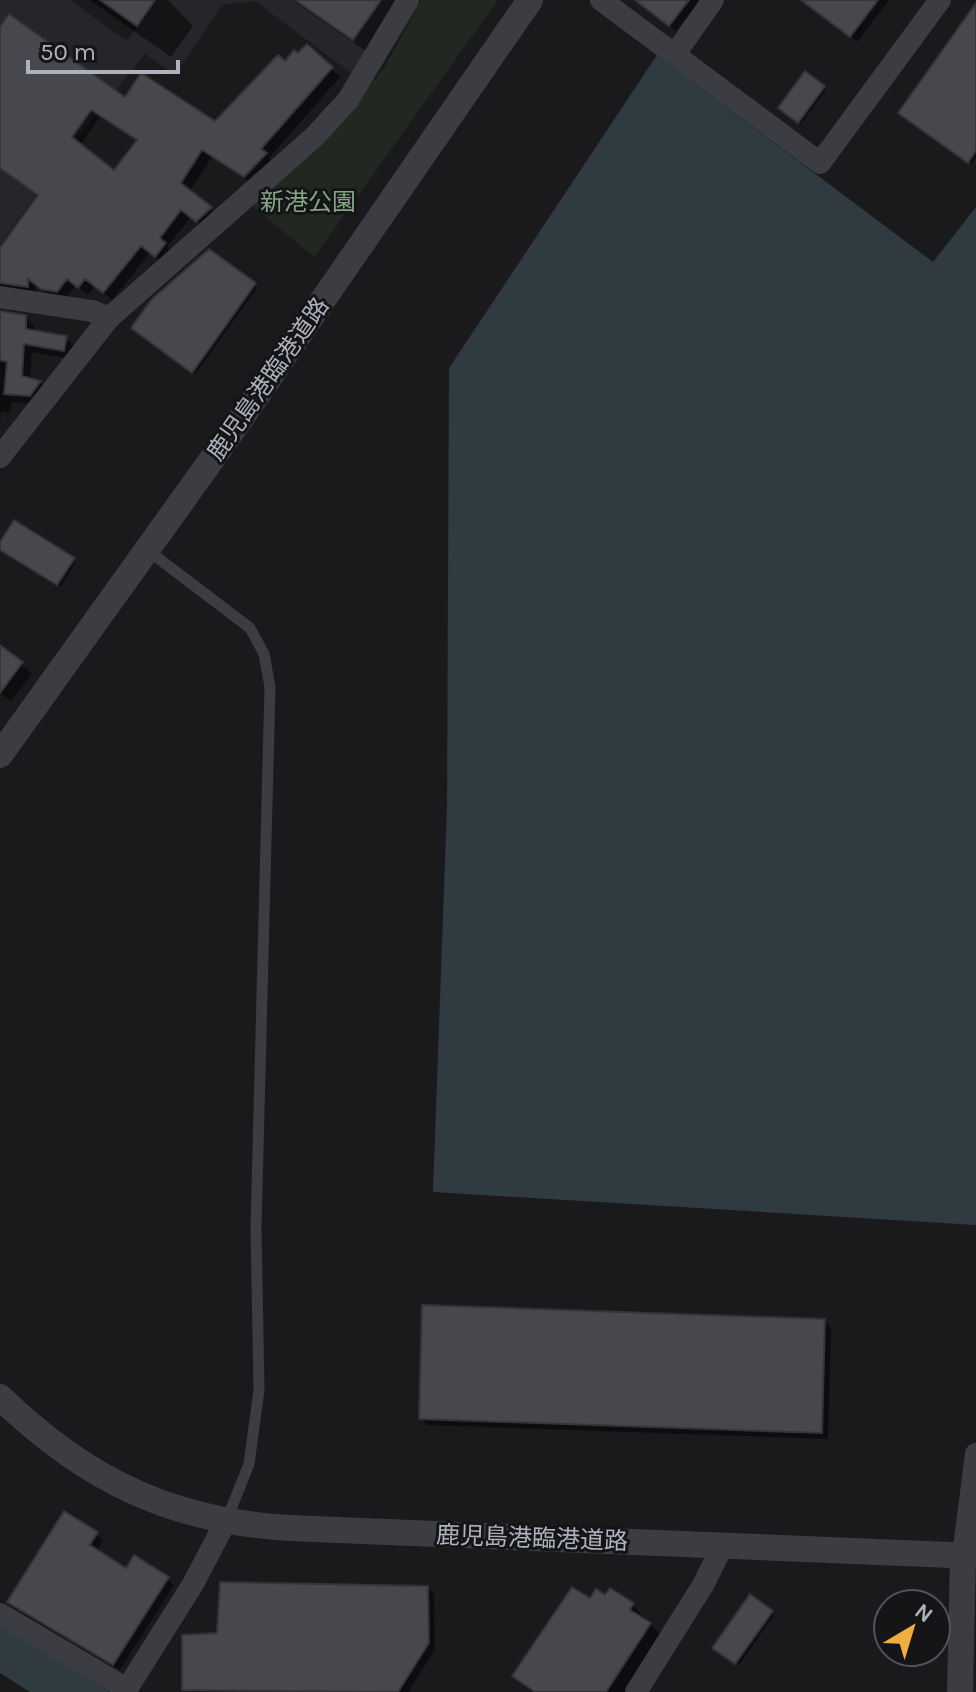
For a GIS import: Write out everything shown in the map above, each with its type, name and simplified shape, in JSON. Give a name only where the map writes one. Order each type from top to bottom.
[{"type":"street","points":[[0,457],[109,318],[314,137],[348,100],[408,0]]},
{"type":"street","name":"鹿児島港臨港道路","points":[[0,755],[240,420],[530,0]]},
{"type":"street","points":[[601,0],[820,163],[940,0]]},
{"type":"street","points":[[675,54],[713,0]]},
{"type":"street","points":[[0,297],[92,311],[109,318]]},
{"type":"street","name":"鹿児島港臨港道路","points":[[0,1397],[63,1452],[108,1482],[168,1505],[226,1521],[289,1528],[970,1555]]},
{"type":"street","points":[[960,1692],[976,1454]]},
{"type":"street","points":[[0,1614],[126,1691],[193,1584],[226,1521]]},
{"type":"street","points":[[636,1692],[703,1585],[722,1547]]},
{"type":"lane","points":[[145,549],[250,628],[264,654],[270,687],[256,1227],[259,1390],[249,1464],[226,1521]]},
{"type":"shaded area","points":[[0,0],[70,0],[127,41],[156,0],[400,0],[356,77],[255,1],[222,5],[175,75],[145,54],[72,144],[0,245]]},
{"type":"shaded area","points":[[657,55],[933,262],[976,207],[976,1225],[433,1192],[447,805],[449,368]]},
{"type":"shaded area","points":[[0,1623],[110,1692],[30,1692],[0,1673]]},
{"type":"green space","name":"新港公園","points":[[421,0],[498,0],[314,257],[248,202],[335,130],[385,67]]},
{"type":"building","points":[[100,0],[155,0],[137,26]]},
{"type":"building","points":[[295,0],[381,0],[353,40]]},
{"type":"building","points":[[635,0],[689,0],[669,26]]},
{"type":"building","points":[[801,0],[878,0],[850,37]]},
{"type":"building","points":[[976,3],[976,151],[968,163],[898,113]]},
{"type":"building","points":[[9,14],[125,97],[141,73],[215,121],[278,55],[285,61],[294,50],[298,53],[307,44],[333,67],[261,149],[267,153],[244,177],[202,150],[181,183],[212,207],[196,222],[181,210],[160,238],[166,243],[155,257],[141,246],[103,293],[85,279],[78,288],[67,279],[57,292],[41,289],[28,279],[28,287],[0,283],[0,248],[38,195],[0,168],[0,27]],"holes":[[[91,110],[137,140],[114,170],[72,137]]]},
{"type":"building","points":[[805,71],[825,86],[798,123],[778,108]]},
{"type":"building","points":[[209,249],[256,283],[192,373],[131,328],[151,300]]},
{"type":"building","points":[[0,311],[26,315],[26,329],[67,336],[64,351],[24,344],[22,376],[41,381],[30,396],[4,394],[7,362],[0,360]]},
{"type":"building","points":[[14,520],[75,558],[57,585],[0,550],[0,542]]},
{"type":"building","points":[[0,645],[23,662],[0,693]]},
{"type":"building","points":[[422,1305],[825,1319],[822,1433],[419,1419]]},
{"type":"building","points":[[64,1511],[98,1532],[90,1545],[126,1568],[134,1555],[169,1577],[113,1665],[7,1602]]},
{"type":"building","points":[[220,1582],[428,1586],[429,1643],[398,1692],[182,1690],[182,1635],[217,1633]]},
{"type":"building","points":[[572,1587],[590,1598],[596,1589],[605,1595],[610,1588],[634,1603],[630,1610],[651,1623],[606,1692],[535,1692],[512,1676]]},
{"type":"building","points":[[750,1594],[773,1611],[735,1664],[712,1648]]}]
